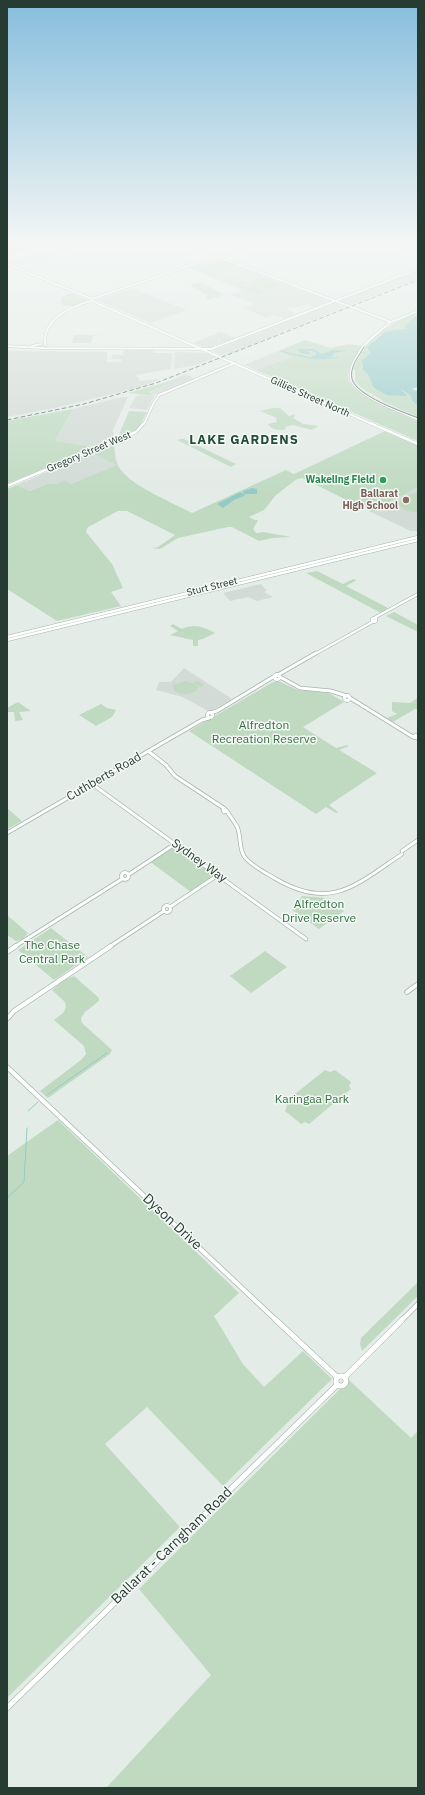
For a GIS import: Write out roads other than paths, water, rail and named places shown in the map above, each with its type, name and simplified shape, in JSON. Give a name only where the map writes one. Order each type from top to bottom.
[{"type":"main road","points":[[45,346],[45,340],[50,326]]},
{"type":"main road","name":"Gillies Street North","points":[[150,326],[418,444]]},
{"type":"main road","points":[[7,346],[203,349],[213,348],[269,326]]},
{"type":"main road","points":[[386,326],[368,341],[362,349],[351,370],[351,380],[355,386],[363,392],[418,419]]},
{"type":"main road","points":[[40,346],[45,340]]},
{"type":"main road","points":[[156,349],[203,349],[228,342]]},
{"type":"main road","points":[[7,346],[40,346]]},
{"type":"main road","points":[[212,352],[213,348]]},
{"type":"main road","name":"Gillies Street North","points":[[203,349],[236,364]]},
{"type":"main road","name":"Gregory Street West","points":[[7,486],[138,432],[142,428],[154,401],[159,395],[236,364]]},
{"type":"main road","name":"Sturt Street","points":[[7,639],[29,632],[418,537]]},
{"type":"main road","name":"Sturt Street","points":[[7,639],[146,607],[418,540]]},
{"type":"main road","name":"Cuthberts Road","points":[[7,833],[267,682],[277,678],[418,594]]},
{"type":"main road","points":[[142,604],[146,607]]},
{"type":"main road","points":[[29,632],[33,634]]},
{"type":"main road","points":[[277,678],[302,688],[339,694],[416,737]]},
{"type":"main road","points":[[147,752],[165,765],[176,777],[225,812],[238,830],[241,848],[247,859],[286,887],[304,894],[327,895],[347,889],[418,840]]},
{"type":"main road","name":"Sydney Way","points":[[92,784],[306,939]]},
{"type":"main road","points":[[7,952],[122,879],[128,879],[128,875],[175,844]]},
{"type":"main road","points":[[7,1017],[164,911],[170,911],[170,907],[218,875]]},
{"type":"main road","points":[[407,992],[418,984]]},
{"type":"main road","name":"Dyson Drive","points":[[7,1067],[336,1377]]},
{"type":"main road","points":[[345,1377],[336,1377],[335,1380],[337,1384],[344,1385],[346,1380],[345,1377],[418,1304]]},
{"type":"main road","name":"Ballarat - Carngham Road","points":[[7,1708],[337,1384]]},
{"type":"water","points":[[406,326],[418,326],[418,387],[411,389],[418,391],[418,406],[412,401],[410,395],[400,389],[407,395],[387,395],[373,387],[369,376],[362,369],[362,361],[370,353],[367,347],[385,332],[405,329]]},
{"type":"water","points":[[298,349],[312,349],[322,354],[333,350],[346,351],[334,353],[332,357],[305,358],[297,354],[312,357],[317,354],[314,351],[300,350],[310,352],[309,354],[301,353]]},
{"type":"water","points":[[252,488],[257,489],[257,494],[245,494],[223,508],[217,504],[240,492],[244,494],[243,491]]},
{"type":"waterway","points":[[281,351],[294,355]]},
{"type":"waterway","points":[[353,352],[358,352]]},
{"type":"waterway","points":[[295,355],[316,359],[337,358]]},
{"type":"waterway","points":[[47,1095],[107,1053]]},
{"type":"waterway","points":[[28,1111],[38,1102]]},
{"type":"waterway","points":[[7,1198],[24,1182],[27,1128]]},
{"type":"tram line","points":[[364,347],[352,370],[351,375],[355,385],[381,403],[418,418]]},
{"type":"railway","points":[[7,420],[84,404],[156,383],[302,326]]},
{"type":"place","name":"Wakeling Field","points":[[383,480]]},
{"type":"place","name":"Ballarat High School","points":[[406,500]]},
{"type":"district","name":"LAKE GARDENS","points":[[244,440]]},
{"type":"park label","name":"Alfredton Recreation Reserve","points":[[264,733]]},
{"type":"park label","name":"Alfredton Drive Reserve","points":[[319,912]]},
{"type":"park label","name":"The Chase Central Park","points":[[52,953]]},
{"type":"park label","name":"Karingaa Park","points":[[312,1100]]}]
